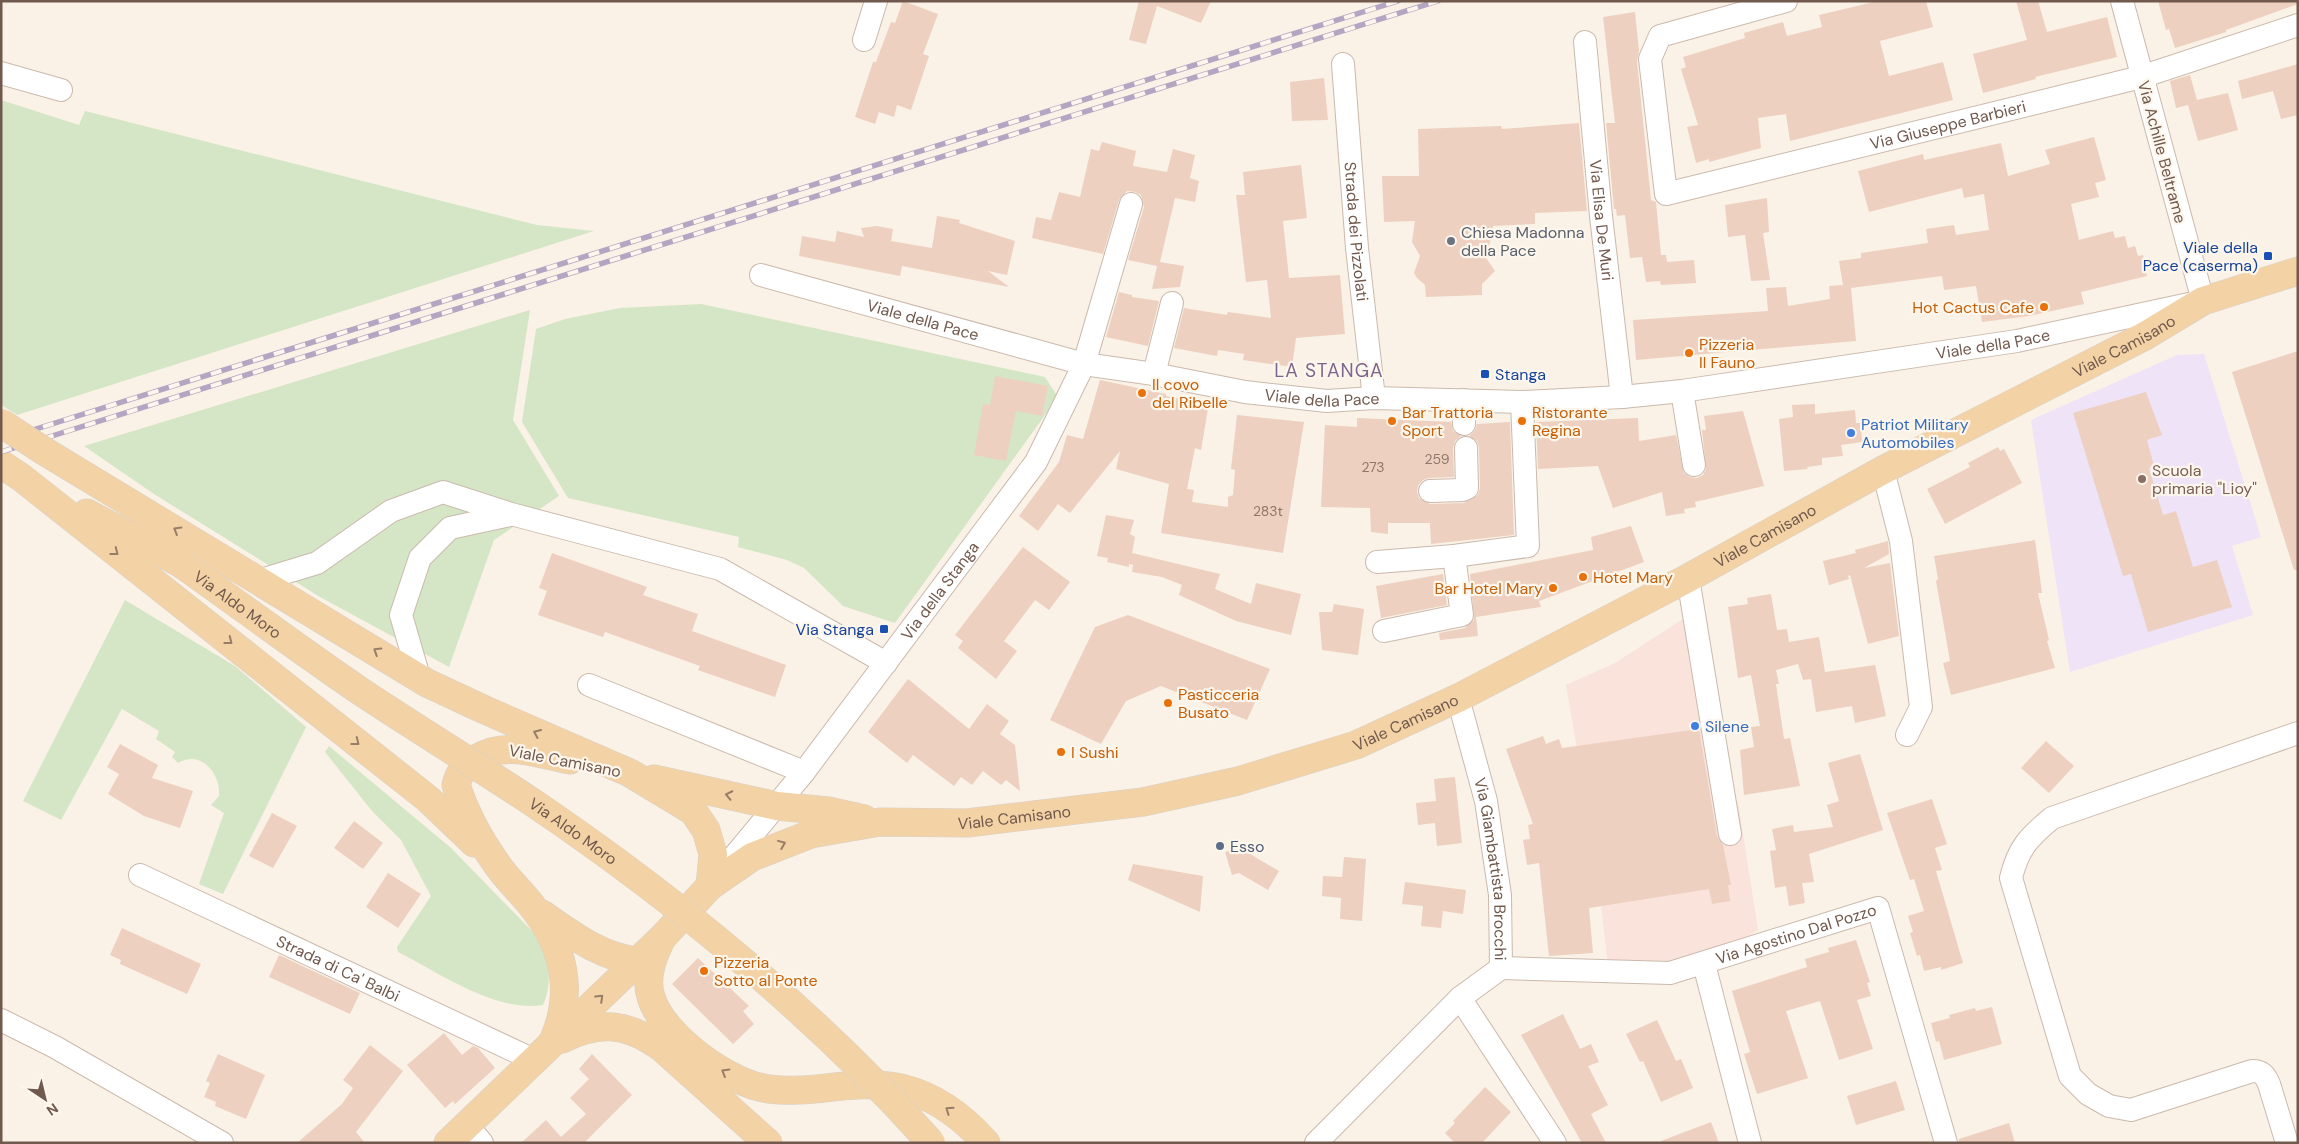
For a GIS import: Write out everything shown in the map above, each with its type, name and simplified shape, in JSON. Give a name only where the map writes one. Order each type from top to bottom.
[{"type":"main road","name":"Viale della Pace","points":[[2203,302],[2298,271]]},
{"type":"main road","name":"Viale Camisano","points":[[544,1052],[558,1030],[566,981],[561,958],[552,936],[535,909],[496,864],[475,829],[458,792],[456,786],[458,778],[465,766],[485,753],[507,748],[777,806],[828,812],[880,822],[967,823],[1143,802],[1238,781],[1356,745],[1458,698],[1688,578],[1883,470],[2145,336],[2203,302]]},
{"type":"main road","points":[[1,423],[44,451],[261,580],[419,677],[485,710],[630,773]]},
{"type":"main road","name":"Via Aldo Moro","points":[[44,451],[180,563],[361,691],[533,803],[664,899],[772,986],[862,1072],[932,1143]]},
{"type":"main road","points":[[12,471],[428,799],[496,864]]},
{"type":"main road","name":"Via Aldo Moro","points":[[12,471],[180,563]]},
{"type":"main road","name":"Viale Camisano","points":[[630,773],[694,811],[706,830],[713,854],[710,886]]},
{"type":"main road","name":"Viale Camisano","points":[[544,1052],[662,938],[710,886],[752,857],[811,834],[880,822]]},
{"type":"main road","name":"Viale Camisano","points":[[535,909],[573,935],[608,955],[638,961]]},
{"type":"main road","points":[[662,938],[652,961],[650,985],[654,1004],[667,1026],[678,1038],[721,1069],[755,1087],[770,1090],[862,1084],[903,1089],[922,1095],[950,1110],[986,1143]]},
{"type":"main road","points":[[466,1137],[544,1052],[578,1031],[605,1026],[618,1027],[645,1035],[768,1143]]},
{"type":"main road","points":[[768,1143],[757,1125],[754,1104],[759,1093],[770,1090]]},
{"type":"street","points":[[864,40],[876,1]]},
{"type":"street","name":"Via Giuseppe Barbieri","points":[[1786,1],[1660,36],[1650,59],[1666,194],[2141,77],[2298,25]]},
{"type":"street","name":"Via Achille Beltrame","points":[[2122,1],[2203,302]]},
{"type":"street","name":"Via Elisa De Muri","points":[[1585,42],[1601,216],[1622,397]]},
{"type":"street","name":"Strada dei Pizzolati","points":[[1343,64],[1357,248],[1374,398]]},
{"type":"street","points":[[1,73],[61,90]]},
{"type":"street","points":[[1084,364],[1131,204]]},
{"type":"street","name":"Viale della Pace","points":[[761,275],[1084,364],[1154,374],[1245,392],[1328,401],[1374,398],[1522,402],[1622,397],[1682,391],[2017,341],[2203,302]]},
{"type":"street","points":[[1154,374],[1172,303]]},
{"type":"street","name":"Via della Stanga","points":[[710,886],[804,772],[1036,462],[1084,364]]},
{"type":"street","points":[[1682,391],[1694,465]]},
{"type":"street","points":[[1463,400],[1464,424]]},
{"type":"street","points":[[1377,562],[1454,556],[1528,546],[1522,402]]},
{"type":"street","points":[[1430,491],[1463,490],[1467,488],[1466,448]]},
{"type":"street","points":[[1883,470],[1900,541],[1922,707],[1907,735]]},
{"type":"street","points":[[261,580],[317,563],[391,510],[443,492],[511,514],[720,569],[886,663]]},
{"type":"street","points":[[419,677],[401,615],[420,558],[450,528],[511,514]]},
{"type":"street","points":[[1384,631],[1462,615],[1454,556]]},
{"type":"street","points":[[1688,578],[1730,834]]},
{"type":"street","points":[[589,685],[804,772]]},
{"type":"street","name":"Via Giambattista Brocchi","points":[[1316,1143],[1460,998],[1501,968],[1500,895],[1487,811],[1458,698]]},
{"type":"street","points":[[2287,1143],[2266,1076],[2259,1072],[2252,1071],[2131,1110],[2109,1106],[2088,1094],[2070,1076],[2011,878],[2015,862],[2024,844],[2052,818],[2298,733]]},
{"type":"street","name":"Strada di Ca' Balbi","points":[[140,875],[544,1052]]},
{"type":"street","name":"Via Agostino Dal Pozzo","points":[[1501,968],[1670,973],[1704,964],[1878,908],[1946,1143]]},
{"type":"street","points":[[1704,964],[1750,1143]]},
{"type":"street","points":[[1460,998],[1555,1143]]},
{"type":"street","points":[[1,1020],[55,1047],[222,1143]]},
{"type":"shaded area","name":"Scuola primaria \"Lioy\"","points":[[2204,354],[2261,537],[2232,546],[2253,615],[2070,672],[2031,420],[2177,355]]},
{"type":"shaded area","points":[[1694,612],[1726,804],[1738,802],[1758,930],[1741,940],[1688,960],[1608,967],[1596,859],[1566,685],[1615,663]]},
{"type":"green space","points":[[1,100],[79,125],[85,111],[537,225],[594,231],[17,415],[1,405]]},
{"type":"green space","points":[[701,304],[1045,377],[1058,397],[895,623],[843,606],[804,568],[787,560],[738,547],[739,537],[568,498],[522,422],[536,329],[565,319],[620,308]]},
{"type":"green space","points":[[530,310],[513,420],[559,496],[494,540],[449,667],[320,597],[154,494],[84,446]]},
{"type":"green space","points":[[125,600],[235,666],[306,727],[223,894],[199,884],[224,813],[211,805],[219,796],[217,780],[213,772],[202,761],[186,759],[178,763],[172,757],[175,752],[156,739],[159,731],[122,709],[61,820],[23,801]]},
{"type":"green space","points":[[329,746],[451,848],[533,932],[543,949],[548,967],[548,986],[543,1005],[525,1006],[488,997],[450,980],[398,952],[397,947],[431,896],[401,840],[372,811],[325,752]]},
{"type":"building","points":[[903,1],[938,14],[923,54],[929,56],[911,110],[897,105],[894,117],[879,112],[875,124],[855,117],[873,62],[876,62],[891,22],[895,23]]},
{"type":"building","points":[[1139,1],[1211,1],[1201,23],[1157,6],[1146,44],[1129,40]]},
{"type":"building","points":[[1878,1],[1926,1],[1933,27],[1880,41],[1889,76],[1943,62],[1953,100],[1790,141],[1786,114],[1758,118],[1761,148],[1709,162],[1709,159],[1696,163],[1687,127],[1698,125],[1681,69],[1686,67],[1683,57],[1745,38],[1744,33],[1783,22],[1787,36],[1822,27],[1819,15]]},
{"type":"building","points":[[2016,1],[2038,1],[2047,32],[2107,17],[2117,57],[2035,77],[2036,79],[1983,93],[1973,54],[2027,40]]},
{"type":"building","points":[[2158,1],[2298,1],[2298,4],[2226,30],[2226,32],[2175,48],[2169,29],[2166,30]]},
{"type":"building","points":[[1635,12],[1639,51],[1637,61],[1651,200],[1656,202],[1661,255],[1666,255],[1667,262],[1694,260],[1696,283],[1661,285],[1660,281],[1646,282],[1642,257],[1630,258],[1625,215],[1617,216],[1616,209],[1614,209],[1606,123],[1615,123],[1603,17]]},
{"type":"building","points":[[2298,64],[2298,115],[2281,119],[2273,91],[2242,99],[2238,81]]},
{"type":"building","points":[[2190,75],[2197,100],[2228,93],[2238,130],[2198,141],[2188,105],[2176,108],[2170,81]]},
{"type":"building","points":[[1324,78],[1328,120],[1292,121],[1290,82]]},
{"type":"building","points":[[1579,123],[1587,211],[1535,213],[1535,224],[1493,226],[1490,243],[1484,255],[1495,271],[1482,284],[1482,295],[1426,297],[1425,285],[1414,273],[1420,256],[1412,242],[1415,221],[1384,222],[1382,176],[1419,176],[1418,129],[1501,126],[1502,129]]},
{"type":"building","points":[[2094,137],[2106,180],[2095,183],[2099,197],[2071,204],[2079,240],[2113,231],[2115,238],[2125,236],[2128,248],[2135,246],[2138,256],[2143,255],[2147,276],[2081,292],[2084,304],[2029,316],[1982,322],[1976,286],[1944,290],[1942,276],[1851,288],[1856,341],[1636,360],[1633,320],[1768,311],[1766,288],[1786,287],[1788,306],[1830,299],[1829,286],[1843,285],[1839,261],[1861,258],[1861,253],[1928,243],[1926,229],[1954,225],[1956,235],[1989,230],[1984,194],[1964,198],[1962,188],[1869,212],[1858,171],[1923,154],[1924,160],[2001,143],[2008,176],[2050,164],[2045,150]]},
{"type":"building","points":[[1102,142],[1136,151],[1133,166],[1167,172],[1173,149],[1195,155],[1190,178],[1199,181],[1195,202],[1175,198],[1160,262],[1184,266],[1180,287],[1152,289],[1157,266],[1128,260],[1144,207],[1141,195],[1135,192],[1127,191],[1119,200],[1103,254],[1032,238],[1036,217],[1051,220],[1059,192],[1080,197],[1091,149],[1099,151]]},
{"type":"building","points":[[1301,165],[1307,218],[1283,221],[1289,278],[1340,275],[1345,334],[1296,338],[1292,367],[1243,360],[1244,354],[1218,350],[1217,356],[1174,348],[1184,308],[1227,315],[1228,312],[1271,318],[1267,280],[1246,282],[1236,195],[1245,195],[1243,172]]},
{"type":"building","points":[[1767,198],[1769,232],[1763,233],[1770,280],[1751,281],[1745,235],[1728,237],[1725,205]]},
{"type":"building","points":[[937,216],[960,220],[959,223],[1015,241],[1007,275],[988,271],[1009,287],[902,266],[900,276],[799,256],[802,236],[835,242],[837,231],[864,237],[861,228],[877,226],[893,229],[891,241],[932,248]]},
{"type":"building","points":[[1119,292],[1132,295],[1132,297],[1159,301],[1148,346],[1106,337]]},
{"type":"building","points":[[2298,351],[2298,570],[2294,570],[2232,372]]},
{"type":"building","points":[[995,376],[1048,386],[1042,416],[1016,411],[1006,461],[974,455],[983,404],[990,405]]},
{"type":"building","points":[[1100,380],[1166,394],[1166,396],[1189,401],[1188,405],[1208,409],[1201,450],[1195,448],[1187,489],[1194,490],[1192,502],[1228,507],[1228,497],[1233,495],[1235,470],[1231,469],[1237,415],[1304,422],[1283,553],[1161,533],[1169,484],[1116,469],[1120,451],[1070,513],[1058,504],[1038,531],[1019,516],[1059,462],[1067,435],[1083,439]]},
{"type":"building","points":[[2146,392],[2162,435],[2147,440],[2154,466],[2149,468],[2163,515],[2176,511],[2193,567],[2217,560],[2232,607],[2148,632],[2131,574],[2123,576],[2073,413]]},
{"type":"building","points":[[1815,404],[1815,414],[1855,410],[1856,423],[1861,423],[1862,442],[1841,445],[1843,456],[1822,458],[1822,465],[1807,467],[1808,469],[1784,471],[1779,419],[1793,417],[1792,405]]},
{"type":"building","points":[[1743,411],[1764,486],[1695,502],[1696,507],[1684,509],[1685,513],[1666,516],[1662,492],[1613,508],[1598,466],[1538,469],[1536,422],[1638,418],[1639,441],[1676,435],[1684,473],[1690,477],[1697,478],[1703,475],[1706,469],[1702,430],[1706,430],[1704,416]]},
{"type":"building","points":[[1357,418],[1451,422],[1453,431],[1461,436],[1455,441],[1453,448],[1454,477],[1429,478],[1423,480],[1418,485],[1417,492],[1419,498],[1430,504],[1464,503],[1478,495],[1480,488],[1479,448],[1477,441],[1469,436],[1475,430],[1477,424],[1510,422],[1514,535],[1431,544],[1430,523],[1388,523],[1388,534],[1371,532],[1370,508],[1321,507],[1325,425],[1357,427]]},
{"type":"building","points":[[1998,447],[2000,451],[2004,449],[2022,483],[1945,524],[1927,489],[1970,467],[1968,463]]},
{"type":"building","points":[[1106,515],[1134,520],[1130,534],[1135,537],[1132,553],[1220,574],[1215,589],[1251,604],[1256,583],[1301,594],[1291,635],[1236,621],[1179,595],[1182,585],[1162,577],[1132,572],[1133,565],[1129,564],[1129,567],[1107,562],[1108,558],[1097,556]]},
{"type":"building","points":[[1631,526],[1644,562],[1539,601],[1541,607],[1476,617],[1478,636],[1440,640],[1439,633],[1465,628],[1474,620],[1470,574],[1593,550],[1591,537]]},
{"type":"building","points":[[2035,540],[2042,593],[2038,593],[2049,640],[2047,641],[2055,668],[1951,695],[1943,663],[1950,661],[1936,581],[1938,579],[1934,556]]},
{"type":"building","points":[[1888,541],[1889,554],[1864,568],[1890,563],[1899,636],[1868,644],[1850,575],[1848,576],[1849,579],[1829,585],[1823,561],[1856,553],[1855,550]]},
{"type":"building","points":[[1023,547],[1070,582],[1049,610],[1035,600],[1004,641],[1017,651],[996,679],[958,648],[963,641],[955,635]]},
{"type":"building","points":[[552,553],[647,587],[643,595],[698,614],[692,631],[786,665],[775,697],[698,670],[700,666],[605,632],[603,637],[538,615],[547,591],[539,588]]},
{"type":"building","points":[[1443,574],[1447,605],[1381,618],[1376,586]]},
{"type":"building","points":[[1771,594],[1777,630],[1787,629],[1789,642],[1819,637],[1825,672],[1875,665],[1886,716],[1855,723],[1852,706],[1816,712],[1811,679],[1803,680],[1798,664],[1776,670],[1779,684],[1776,684],[1784,739],[1790,738],[1800,786],[1744,795],[1740,750],[1754,747],[1751,727],[1760,726],[1751,675],[1738,678],[1728,607],[1748,604],[1747,598]]},
{"type":"building","points":[[1334,604],[1364,609],[1358,655],[1322,650],[1319,612],[1332,612]]},
{"type":"building","points":[[1128,615],[1270,669],[1247,720],[1161,686],[1126,701],[1101,744],[1050,720],[1095,627]]},
{"type":"building","points":[[908,679],[969,729],[987,704],[1009,721],[1000,734],[1015,745],[1020,791],[1006,780],[1001,785],[983,771],[972,785],[961,777],[954,786],[913,755],[907,763],[868,732]]},
{"type":"building","points":[[1699,729],[1717,836],[1723,845],[1731,885],[1728,885],[1730,901],[1712,904],[1709,889],[1589,908],[1593,953],[1549,956],[1539,863],[1527,865],[1523,840],[1530,839],[1528,825],[1533,824],[1506,749],[1543,736],[1546,744],[1559,739],[1562,748]]},
{"type":"building","points":[[2046,741],[2074,766],[2049,793],[2021,768]]},
{"type":"building","points":[[120,744],[158,765],[152,778],[193,791],[180,828],[144,816],[108,794],[119,774],[107,767]]},
{"type":"building","points":[[1860,754],[1883,830],[1809,854],[1814,882],[1802,883],[1805,903],[1789,906],[1786,886],[1775,888],[1770,851],[1776,850],[1772,829],[1793,825],[1794,832],[1833,827],[1827,805],[1839,801],[1828,763]]},
{"type":"building","points":[[1455,777],[1462,843],[1437,846],[1435,823],[1418,825],[1416,803],[1436,801],[1434,779]]},
{"type":"building","points":[[1932,799],[1947,844],[1935,848],[1942,870],[1936,871],[1963,963],[1941,970],[1941,967],[1924,971],[1920,955],[1917,956],[1910,933],[1913,932],[1908,916],[1924,911],[1914,879],[1910,880],[1887,813]]},
{"type":"building","points":[[272,813],[297,826],[273,868],[249,856]]},
{"type":"building","points":[[354,821],[383,843],[363,869],[334,848]]},
{"type":"building","points":[[1248,845],[1250,854],[1279,871],[1268,890],[1239,873],[1232,875],[1225,852]]},
{"type":"building","points":[[1344,857],[1366,859],[1362,921],[1340,919],[1341,898],[1322,896],[1323,876],[1342,877]]},
{"type":"building","points":[[1133,864],[1203,876],[1200,912],[1128,880]]},
{"type":"building","points":[[388,873],[421,894],[398,928],[366,907]]},
{"type":"building","points":[[1405,882],[1466,890],[1463,914],[1443,911],[1441,928],[1421,926],[1423,906],[1402,904]]},
{"type":"building","points":[[122,928],[201,964],[187,994],[120,964],[121,960],[110,955]]},
{"type":"building","points":[[1856,940],[1870,982],[1867,983],[1871,996],[1857,1000],[1873,1049],[1839,1060],[1820,1001],[1786,1011],[1808,1078],[1757,1094],[1744,1054],[1750,1052],[1732,991],[1807,967],[1805,959],[1829,952],[1828,948]]},
{"type":"building","points":[[279,955],[360,993],[350,1014],[269,977]]},
{"type":"building","points":[[698,958],[749,1006],[743,1011],[754,1024],[733,1044],[672,984]]},
{"type":"building","points":[[1992,1007],[2002,1044],[1944,1060],[1939,1041],[1936,1042],[1931,1023],[1950,1018],[1949,1015],[1975,1008],[1976,1011]]},
{"type":"building","points":[[1563,1014],[1580,1049],[1591,1044],[1599,1062],[1588,1066],[1608,1105],[1591,1114],[1606,1143],[1582,1143],[1521,1035]]},
{"type":"building","points":[[1657,1020],[1676,1061],[1681,1059],[1693,1088],[1661,1102],[1643,1061],[1640,1062],[1626,1034]]},
{"type":"building","points":[[444,1033],[462,1055],[473,1046],[478,1048],[495,1068],[455,1104],[453,1101],[445,1108],[407,1065]]},
{"type":"building","points":[[370,1045],[403,1071],[356,1132],[365,1143],[297,1143],[342,1104],[353,1088],[343,1080]]},
{"type":"building","points":[[218,1054],[265,1075],[246,1119],[215,1106],[216,1102],[204,1097],[210,1083],[206,1081]]},
{"type":"building","points":[[592,1054],[632,1095],[584,1143],[521,1143],[546,1120],[561,1137],[586,1114],[570,1098],[589,1079],[579,1069]]},
{"type":"building","points":[[1896,1081],[1905,1110],[1856,1125],[1847,1096]]},
{"type":"building","points":[[1485,1087],[1511,1112],[1482,1143],[1455,1143],[1445,1133],[1455,1123],[1453,1121]]},
{"type":"building","points":[[1711,1122],[1719,1143],[1661,1143],[1661,1141]]},
{"type":"building","points":[[2009,1123],[2015,1143],[1959,1143],[1959,1139]]},
{"type":"railway","points":[[1,440],[1398,1]]},
{"type":"railway","points":[[1,452],[1438,1]]},
{"type":"place","name":"Chiesa Madonna della Pace","points":[[1451,241]]},
{"type":"place","name":"Viale della Pace (caserma)","points":[[2268,256]]},
{"type":"place","name":"Hot Cactus Cafe","points":[[2044,307]]},
{"type":"place","name":"Pizzeria Il Fauno","points":[[1689,353]]},
{"type":"place","name":"Stanga","points":[[1485,374]]},
{"type":"place","name":"Il covo del Ribelle","points":[[1142,393]]},
{"type":"place","name":"Bar Trattoria Sport","points":[[1392,421]]},
{"type":"place","name":"Ristorante Regina","points":[[1522,421]]},
{"type":"place","name":"Patriot Military Automobiles","points":[[1851,433]]},
{"type":"place","name":"Scuola primaria \"Lioy\"","points":[[2142,479]]},
{"type":"place","name":"Hotel Mary","points":[[1583,577]]},
{"type":"place","name":"Bar Hotel Mary","points":[[1553,588]]},
{"type":"place","name":"Via Stanga","points":[[884,629]]},
{"type":"place","name":"Pasticceria Busato","points":[[1168,703]]},
{"type":"place","name":"Silene","points":[[1695,726]]},
{"type":"place","name":"I Sushi","points":[[1061,752]]},
{"type":"place","name":"Esso","points":[[1220,846]]},
{"type":"place","name":"Pizzeria Sotto al Ponte","points":[[704,971]]},
{"type":"district","name":"LA STANGA","points":[[1329,370]]}]
